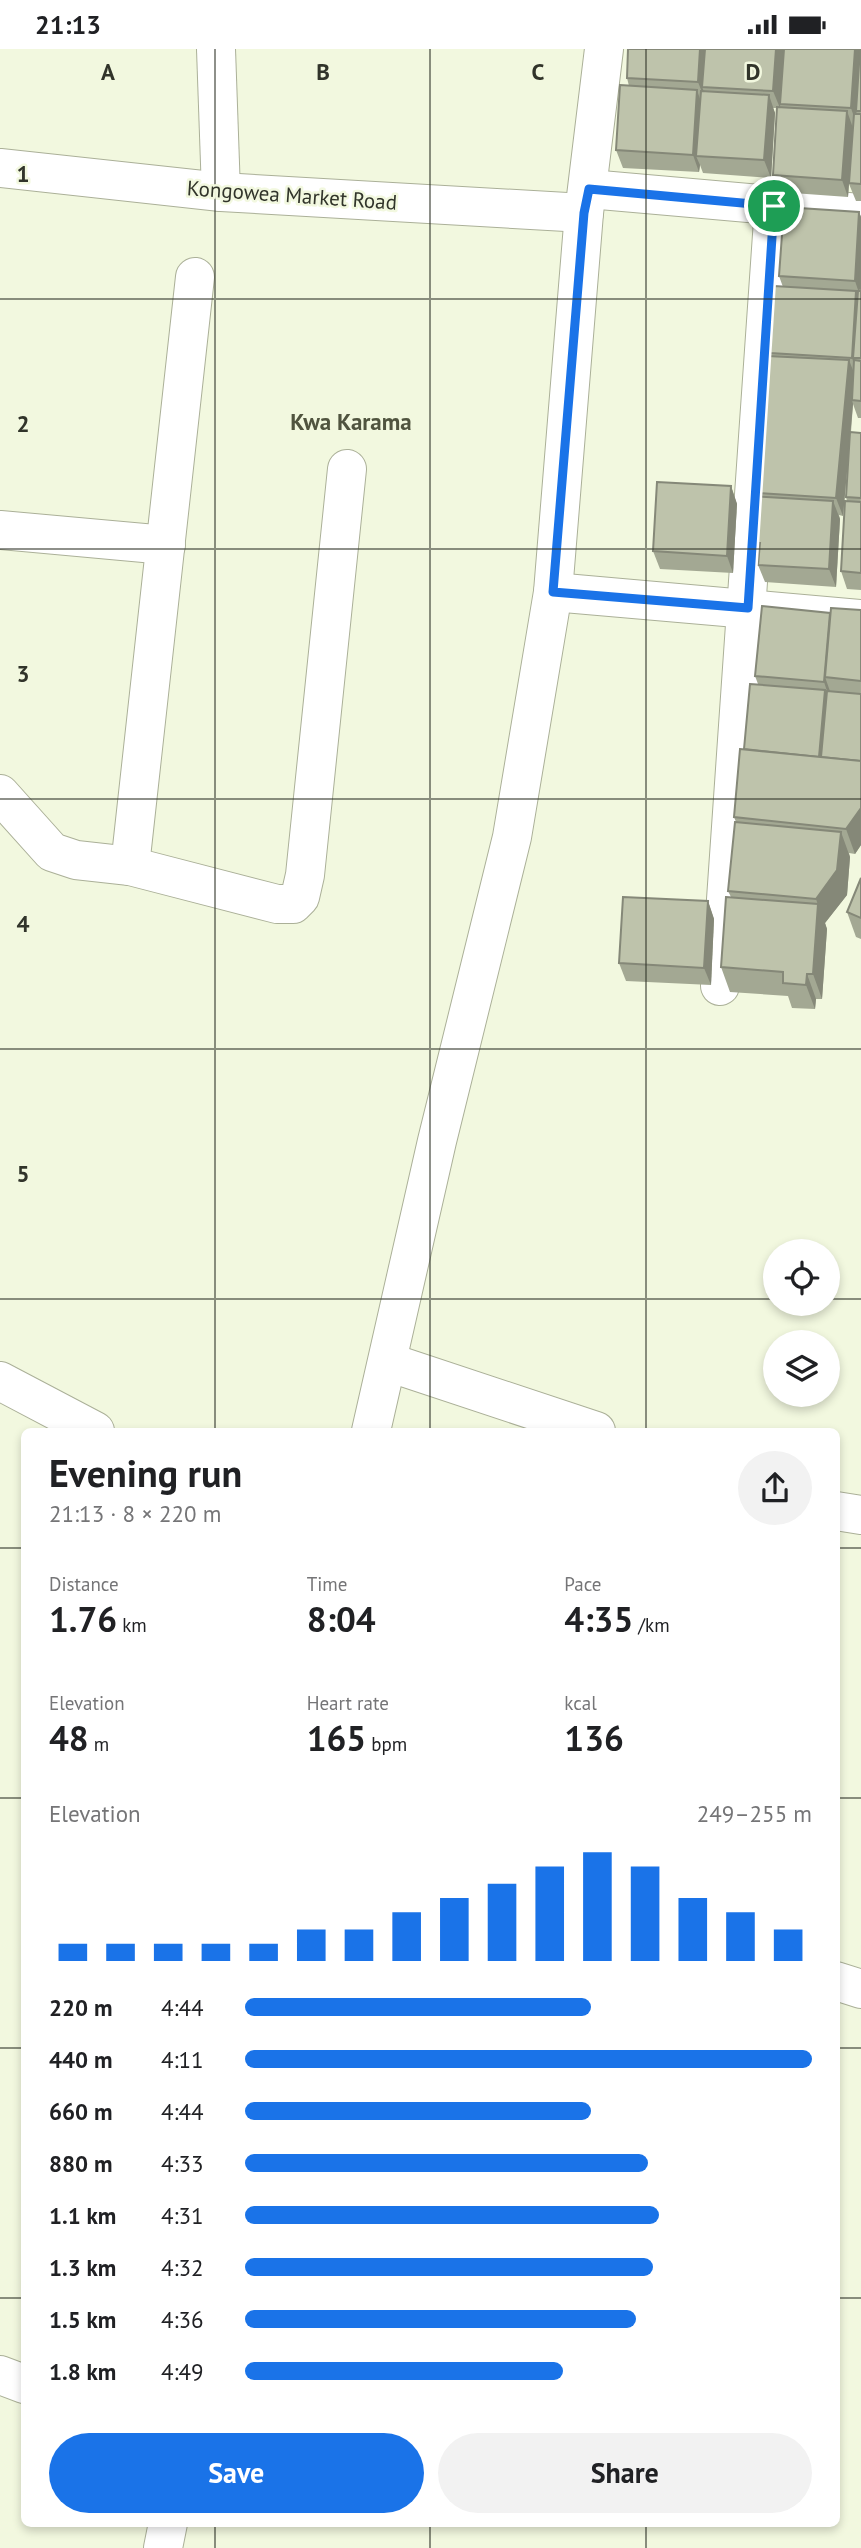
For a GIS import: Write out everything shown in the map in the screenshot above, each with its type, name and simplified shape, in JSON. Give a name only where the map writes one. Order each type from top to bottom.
[{"type":"street","points":[[216,49],[222,192]]},
{"type":"street","points":[[372,1428],[437,1141],[512,837],[553,592],[586,201],[604,49]]},
{"type":"street","name":"Kongowea Market Road","points":[[0,168],[222,192],[774,206],[861,213]]},
{"type":"street","points":[[720,986],[774,206]]},
{"type":"street","points":[[130,866],[195,277]]},
{"type":"street","points":[[0,794],[52,852],[76,860],[130,866],[277,904],[293,904],[300,897],[331,640],[347,469]]},
{"type":"street","points":[[0,530],[166,545]]},
{"type":"street","points":[[553,592],[861,619]]},
{"type":"street","points":[[388,1362],[587,1428]]},
{"type":"street","points":[[0,1381],[89,1428]]},
{"type":"street","points":[[840,1512],[861,1515]]},
{"type":"street","points":[[840,1982],[861,1989]]},
{"type":"street","points":[[0,2375],[21,2383]]},
{"type":"street","points":[[163,2548],[167,2527]]},
{"type":"building","points":[[628,49],[700,49],[698,82],[627,78]]},
{"type":"building","points":[[705,49],[776,49],[773,91],[702,87]]},
{"type":"building","points":[[784,49],[855,49],[851,108],[780,104]]},
{"type":"building","points":[[860,49],[861,111],[856,111]]},
{"type":"building","points":[[620,85],[697,90],[693,155],[616,150]]},
{"type":"building","points":[[701,91],[769,95],[764,160],[696,156]]},
{"type":"building","points":[[777,107],[847,111],[842,180],[773,175]]},
{"type":"building","points":[[854,114],[861,114],[861,184],[849,183]]},
{"type":"building","points":[[784,207],[859,212],[855,281],[779,276]]},
{"type":"building","points":[[861,257],[861,289],[859,288]]},
{"type":"building","points":[[774,286],[856,291],[852,358],[770,353]]},
{"type":"building","points":[[858,291],[861,291],[861,358],[853,358]]},
{"type":"building","points":[[767,356],[849,360],[836,498],[758,493]]},
{"type":"building","points":[[854,360],[861,361],[861,401],[852,400]]},
{"type":"building","points":[[850,432],[861,433],[861,498],[846,497]]},
{"type":"building","points":[[657,482],[731,486],[727,556],[653,551]]},
{"type":"building","points":[[751,496],[833,501],[829,569],[758,565],[760,543],[748,543]]},
{"type":"building","points":[[845,501],[861,502],[861,573],[841,571]]},
{"type":"building","points":[[762,606],[830,613],[824,682],[755,676]]},
{"type":"building","points":[[831,608],[861,610],[861,681],[825,677]]},
{"type":"building","points":[[750,684],[825,690],[819,757],[744,749]]},
{"type":"building","points":[[827,691],[861,694],[861,761],[821,757]]},
{"type":"building","points":[[740,749],[861,761],[861,808],[846,829],[734,817]]},
{"type":"building","points":[[735,822],[841,832],[837,870],[816,899],[728,891]]},
{"type":"building","points":[[861,878],[861,918],[847,912]]},
{"type":"building","points":[[623,897],[708,901],[704,968],[619,963]]},
{"type":"building","points":[[726,897],[818,904],[813,974],[807,974],[806,985],[783,983],[783,972],[721,967]]},
{"type":"district","name":"Kwa Karama","points":[[351,421]]},
{"type":"route","points":[[589,189],[774,206],[748,608],[553,592],[584,213],[589,189]]}]
